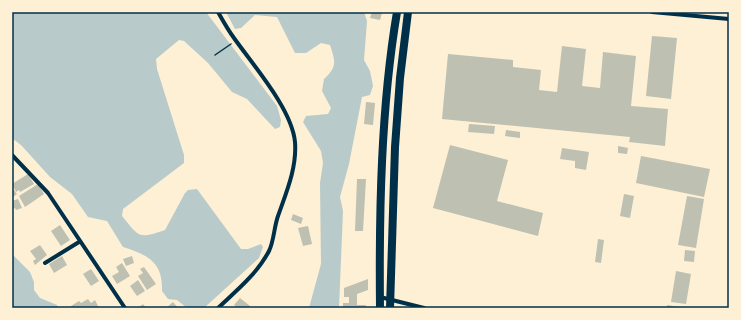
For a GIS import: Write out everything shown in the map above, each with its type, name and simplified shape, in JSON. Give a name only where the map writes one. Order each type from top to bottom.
[{"type":"highway","points":[[380,308],[381,193],[388,88],[397,12]]},
{"type":"highway","points":[[391,304],[395,147],[408,12]]},
{"type":"street","points":[[218,12],[236,41],[266,80],[286,115],[295,142],[294,165],[269,250],[256,271],[218,308]]},
{"type":"street","points":[[652,12],[729,19]]},
{"type":"street","points":[[12,155],[48,193],[125,308]]},
{"type":"street","points":[[45,263],[80,242]]},
{"type":"street","points":[[380,297],[391,304],[424,308]]},
{"type":"path","points":[[215,55],[236,41]]},
{"type":"shaded area","points":[[12,12],[206,12],[277,106],[281,120],[280,127],[275,129],[247,99],[232,92],[208,63],[184,41],[179,40],[156,59],[157,69],[184,155],[184,163],[123,209],[122,216],[140,235],[149,235],[165,230],[185,193],[188,190],[197,189],[241,249],[248,249],[261,244],[263,247],[259,258],[204,308],[187,308],[177,300],[168,299],[162,291],[162,281],[157,266],[140,253],[123,247],[107,221],[88,217],[72,194],[50,177],[22,146],[12,138]]},
{"type":"shaded area","points":[[226,12],[364,12],[367,21],[364,60],[370,71],[373,86],[370,95],[362,97],[349,164],[340,197],[343,211],[339,308],[309,308],[321,264],[320,183],[323,163],[321,151],[303,122],[306,116],[328,114],[331,108],[322,91],[324,79],[332,70],[334,63],[330,45],[321,43],[306,53],[295,53],[277,17],[255,15],[241,28],[235,29]]},
{"type":"shaded area","points":[[12,254],[30,272],[34,282],[34,290],[40,298],[57,305],[58,308],[12,308]]},
{"type":"building","points":[[372,12],[382,13],[380,20],[370,18]]},
{"type":"building","points":[[652,36],[677,38],[671,99],[646,96]]},
{"type":"building","points":[[562,46],[586,49],[582,86],[600,88],[603,52],[636,56],[631,106],[668,109],[665,146],[629,142],[630,137],[442,119],[448,54],[513,60],[513,67],[541,70],[539,90],[557,92]]},
{"type":"building","points":[[366,102],[375,103],[373,125],[364,124]]},
{"type":"building","points":[[469,124],[495,126],[494,134],[468,132]]},
{"type":"building","points":[[506,130],[520,132],[520,138],[505,136]]},
{"type":"building","points":[[450,145],[508,160],[497,201],[543,213],[538,236],[433,208]]},
{"type":"building","points":[[618,146],[628,148],[627,154],[618,153]]},
{"type":"building","points":[[562,148],[589,152],[586,170],[575,168],[575,161],[560,159]]},
{"type":"building","points":[[641,156],[710,169],[704,197],[636,183]]},
{"type":"building","points":[[28,174],[34,184],[20,192],[19,190],[16,192],[12,184]]},
{"type":"building","points":[[357,179],[366,179],[363,231],[355,231]]},
{"type":"building","points":[[38,184],[44,194],[25,207],[19,196]]},
{"type":"building","points":[[13,189],[17,194],[13,197],[12,190]]},
{"type":"building","points":[[624,194],[634,196],[630,218],[620,216]]},
{"type":"building","points":[[687,196],[704,199],[696,248],[678,245]]},
{"type":"building","points":[[18,199],[22,208],[16,210],[15,208],[12,209],[12,201]]},
{"type":"building","points":[[293,214],[303,218],[301,224],[291,220]]},
{"type":"building","points":[[60,225],[70,240],[61,246],[51,231]]},
{"type":"building","points":[[308,226],[312,244],[303,246],[298,228]]},
{"type":"building","points":[[598,239],[604,240],[601,263],[595,262]]},
{"type":"building","points":[[40,245],[47,255],[35,265],[33,261],[36,259],[30,251]]},
{"type":"building","points":[[685,250],[695,251],[694,262],[684,261]]},
{"type":"building","points":[[62,256],[67,265],[54,273],[49,264]]},
{"type":"building","points":[[132,256],[134,263],[126,266],[123,259]]},
{"type":"building","points":[[122,263],[130,276],[117,284],[112,276],[119,272],[116,267]]},
{"type":"building","points":[[144,267],[156,284],[147,290],[138,276],[143,273],[140,269]]},
{"type":"building","points":[[91,269],[99,281],[91,286],[83,274]]},
{"type":"building","points":[[676,271],[691,274],[686,304],[671,302]]},
{"type":"building","points":[[368,279],[368,290],[357,294],[357,305],[366,305],[366,308],[343,308],[343,303],[349,303],[349,297],[344,297],[344,288]]},
{"type":"building","points":[[138,280],[145,291],[137,296],[130,286]]},
{"type":"building","points":[[240,298],[250,306],[248,308],[238,308],[234,305]]},
{"type":"building","points":[[88,299],[91,303],[95,300],[99,308],[72,308],[71,306],[79,301],[81,303]]},
{"type":"building","points":[[173,302],[178,308],[166,308]]},
{"type":"building","points":[[143,304],[146,308],[138,308]]},
{"type":"building","points":[[667,305],[680,307],[680,308],[667,308]]}]
